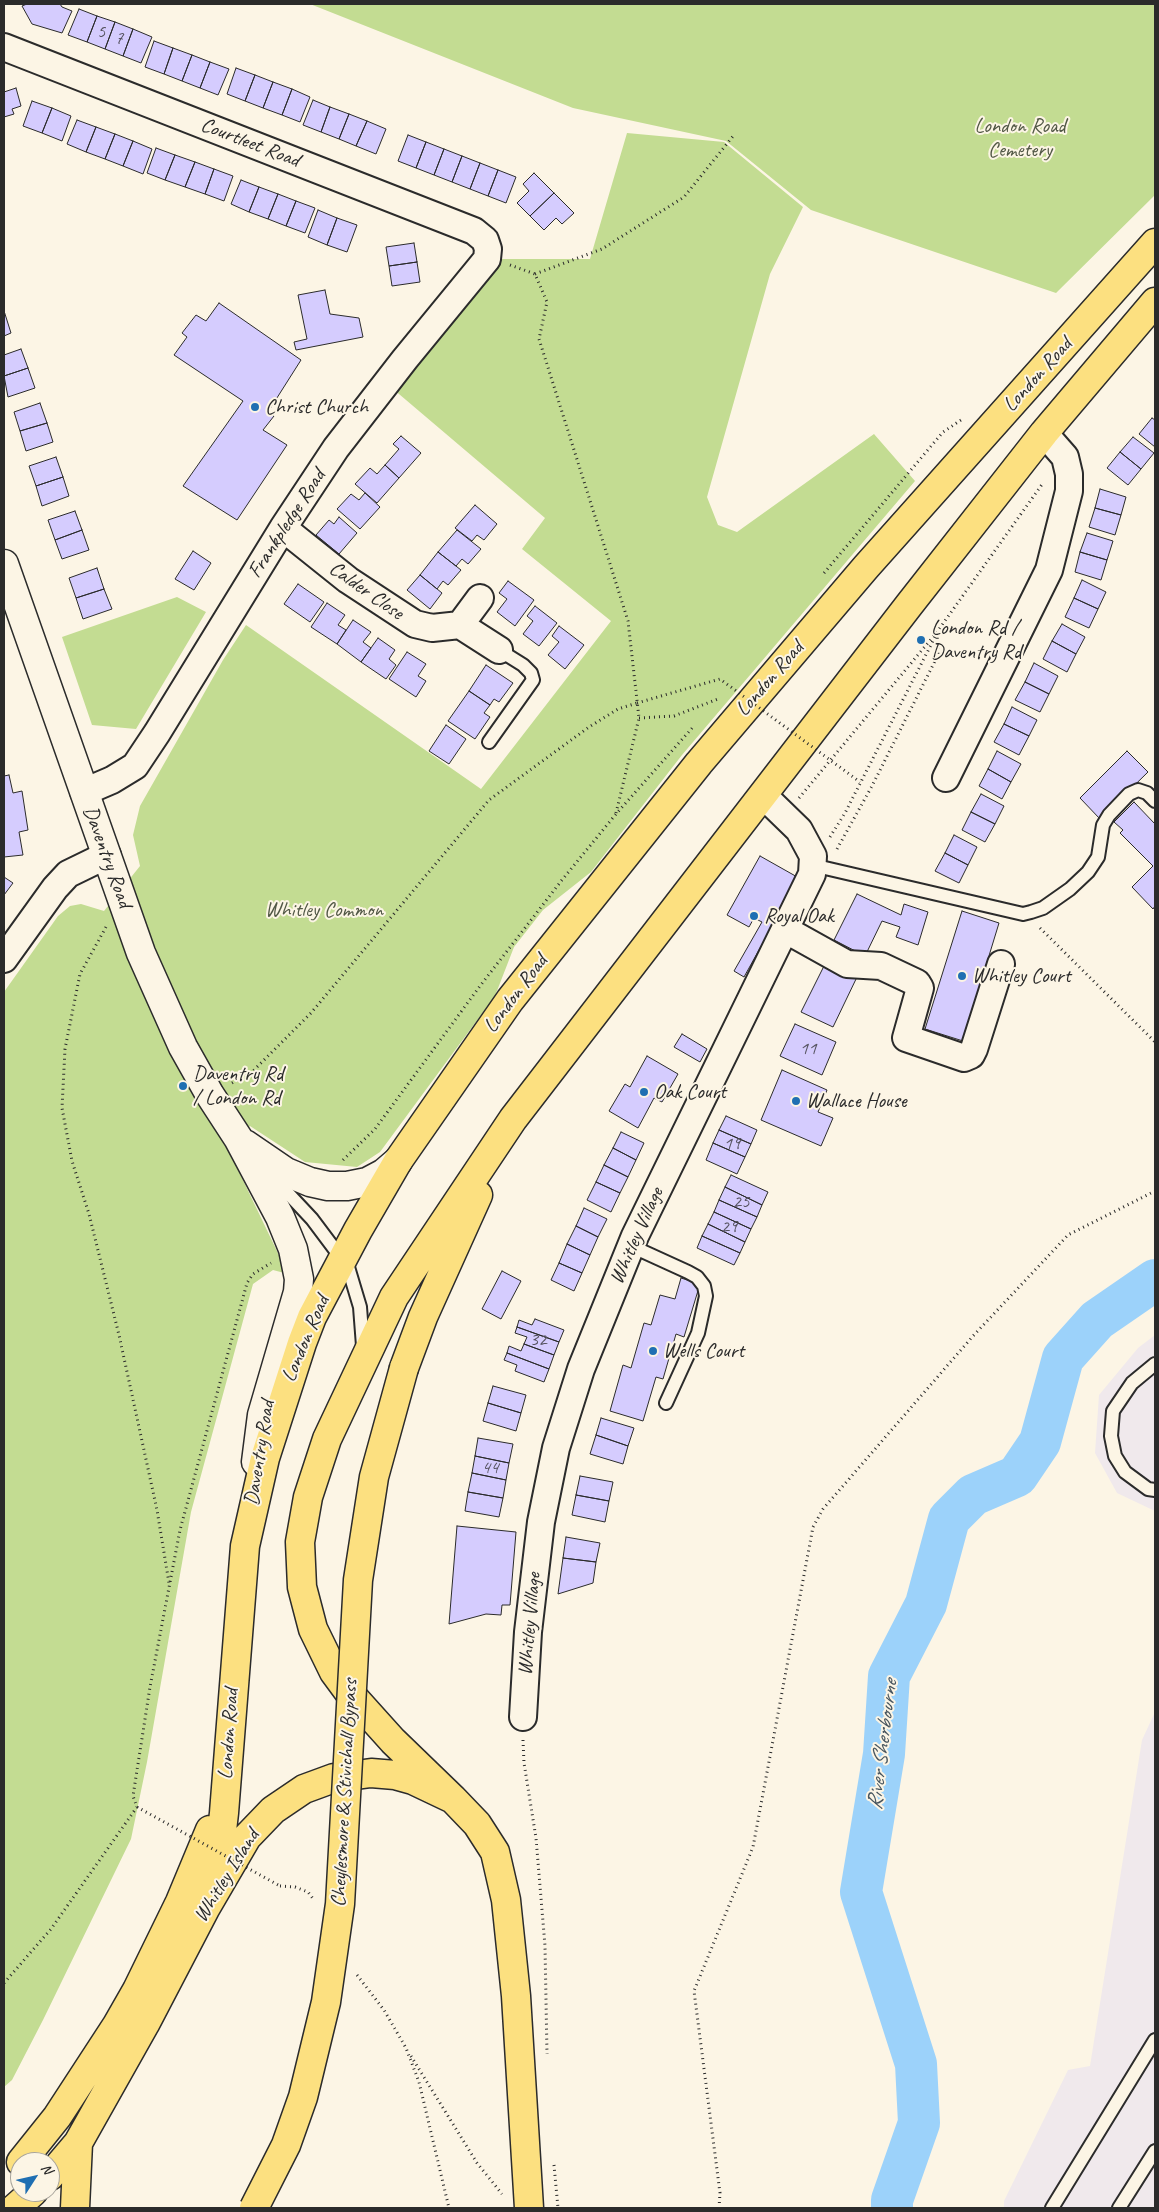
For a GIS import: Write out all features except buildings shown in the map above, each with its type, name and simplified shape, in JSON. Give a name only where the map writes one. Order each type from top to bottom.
[{"type":"highway","name":"London Road","points":[[205,1908],[221,1839],[224,1813],[245,1546],[265,1458],[288,1380],[312,1317],[342,1258],[398,1161],[510,1000],[699,763],[866,568],[1155,243]]},
{"type":"highway","name":"London Road","points":[[453,1800],[393,1741],[348,1691],[322,1649],[306,1609],[300,1564],[303,1517],[314,1474],[327,1439],[394,1298],[513,1119],[1044,433],[1155,302]]},
{"type":"highway","name":"London Road","points":[[404,1368],[423,1317],[513,1119]]},
{"type":"highway","name":"Cheylesmore & Stivichall Bypass","points":[[254,2208],[286,2145],[300,2105],[316,2051],[326,2002],[340,1904],[358,1580],[374,1477],[404,1368]]},
{"type":"highway","name":"Whitley Island","points":[[75,2208],[78,2144],[137,2040],[205,1908],[247,1837],[288,1799],[320,1782],[352,1774],[395,1775],[432,1788],[453,1800],[466,1812],[487,1838],[501,1870],[516,1996],[518,2204]]},
{"type":"highway","points":[[30,2152],[58,2117],[112,2034],[137,1990],[180,1902],[208,1832],[224,1813]]},
{"type":"highway","points":[[60,2165],[78,2144]]},
{"type":"street","name":"Courtleet Road","points":[[4,47],[474,230],[484,240],[486,256]]},
{"type":"street","name":"Frankpledge Road","points":[[84,792],[112,780],[134,766],[157,733],[283,528],[336,448],[486,256]]},
{"type":"street","points":[[946,778],[1049,570],[1069,491],[1067,464],[1060,451],[1044,433]]},
{"type":"street","name":"Calder Close","points":[[283,528],[348,580],[415,624],[432,628],[460,625]]},
{"type":"street","name":"Daventry Road","points":[[4,564],[141,953],[183,1047],[210,1095],[238,1138],[280,1217],[294,1250],[299,1279],[298,1292],[262,1415],[245,1546]]},
{"type":"street","points":[[480,598],[460,625],[499,650]]},
{"type":"street","points":[[764,796],[799,830],[819,866]]},
{"type":"street","points":[[4,959],[55,888],[68,874],[107,855]]},
{"type":"street","name":"Whitley Village","points":[[523,1716],[533,1585],[541,1522],[556,1448],[581,1368],[631,1246],[711,1078],[786,930],[812,874],[819,866]]},
{"type":"street","points":[[786,930],[847,964],[881,966],[917,983],[920,988],[906,1038],[964,1058],[971,1055],[974,1049],[1001,964]]},
{"type":"street","name":"Daventry Road","points":[[238,1138],[269,1162],[286,1172],[310,1182],[328,1186],[347,1186],[367,1182],[384,1173],[398,1161]]},
{"type":"lane","points":[[489,742],[533,680],[531,673],[523,665],[499,650]]},
{"type":"lane","points":[[819,866],[1023,914],[1043,908],[1070,889],[1088,872],[1098,857],[1103,825],[1109,814],[1129,794],[1138,790],[1147,793],[1155,801]]},
{"type":"lane","points":[[238,1138],[312,1220],[342,1258],[357,1291],[363,1323],[361,1361],[351,1390]]},
{"type":"lane","points":[[631,1246],[688,1272],[704,1286],[706,1296],[698,1333],[666,1403]]},
{"type":"lane","points":[[1155,1364],[1132,1383],[1113,1410],[1111,1436],[1115,1456],[1125,1472],[1148,1488],[1155,1490]]},
{"type":"lane","points":[[1052,2208],[1155,2040]]},
{"type":"lane","points":[[1119,2208],[1155,2151]]},
{"type":"path","points":[[535,274],[602,250],[684,197],[734,135]]},
{"type":"path","points":[[328,1186],[342,1162],[375,1129],[480,986],[616,814],[640,718],[628,622],[539,339],[547,302],[535,274],[515,265],[486,256]]},
{"type":"path","points":[[784,816],[937,632],[1040,486],[1067,464]]},
{"type":"path","points":[[845,813],[937,632]]},
{"type":"path","points":[[819,866],[872,786],[938,656],[937,632]]},
{"type":"path","points":[[210,1095],[253,1071],[311,1013],[489,800],[589,727],[618,710],[720,679],[860,782]]},
{"type":"path","points":[[640,718],[674,716],[718,699]]},
{"type":"path","points":[[125,906],[104,930],[80,974],[65,1049],[62,1108],[72,1161],[89,1214],[119,1335],[157,1510],[170,1586]]},
{"type":"path","points":[[1031,912],[1042,931],[1155,1042]]},
{"type":"path","points":[[719,2208],[720,2193],[694,1991],[753,1847],[813,1527],[823,1509],[973,1336],[1068,1235],[1155,1191]]},
{"type":"path","points":[[294,1250],[253,1274],[247,1283],[187,1503],[170,1586],[133,1796],[137,1806],[280,1886],[295,1887],[308,1892],[318,1904]]},
{"type":"path","points":[[523,1716],[524,1763],[536,1838],[545,1946],[548,2063]]},
{"type":"path","points":[[4,1983],[51,1929],[137,1806]]},
{"type":"path","points":[[354,1972],[384,2010],[477,2163],[518,2204]]},
{"type":"path","points":[[406,2048],[419,2082],[449,2208]]},
{"type":"path","points":[[554,2159],[558,2208]]},
{"type":"shaded area","points":[[1155,1335],[1155,1511],[1117,1493],[1095,1453],[1099,1395],[1138,1348]]},
{"type":"shaded area","points":[[1155,1712],[1155,2208],[1004,2208],[1004,2201],[1068,2070],[1090,2066],[1142,1740]]},
{"type":"green space","name":"London Road Cemetery","points":[[310,4],[1155,4],[1155,195],[1056,293],[811,210],[726,141],[573,108]]},
{"type":"green space","name":"Whitley Common","points":[[627,133],[724,142],[803,207],[770,274],[707,497],[718,525],[737,532],[874,434],[915,481],[682,755],[591,872],[543,910],[514,947],[495,996],[380,1152],[357,1167],[305,1162],[250,1126],[228,1149],[288,1274],[273,1270],[253,1284],[191,1512],[147,1762],[131,1839],[43,2020],[12,2080],[4,2087],[4,992],[58,916],[70,906],[81,904],[104,911],[140,866],[133,835],[140,806],[223,660],[246,625],[481,789],[611,621],[522,549],[545,518],[386,383],[487,259],[590,259]]},
{"type":"green space","points":[[177,597],[206,612],[136,729],[92,725],[62,637]]},
{"type":"waterway","name":"River Sherbourne","points":[[892,2208],[892,2200],[919,2123],[916,2064],[861,1892],[884,1754],[889,1676],[926,1604],[949,1519],[973,1495],[1017,1476],[1040,1442],[1063,1358],[1097,1320],[1155,1280]]},
{"type":"place","name":"Christ Church","points":[[255,407]]},
{"type":"place","name":"London Rd / Daventry Rd","points":[[921,640]]},
{"type":"place","name":"Royal Oak","points":[[754,916]]},
{"type":"place","name":"Whitley Court","points":[[962,976]]},
{"type":"place","name":"Daventry Rd / London Rd","points":[[183,1086]]},
{"type":"place","name":"Oak Court","points":[[644,1092]]},
{"type":"place","name":"Wallace House","points":[[796,1101]]},
{"type":"place","name":"Wells Court","points":[[653,1351]]}]
